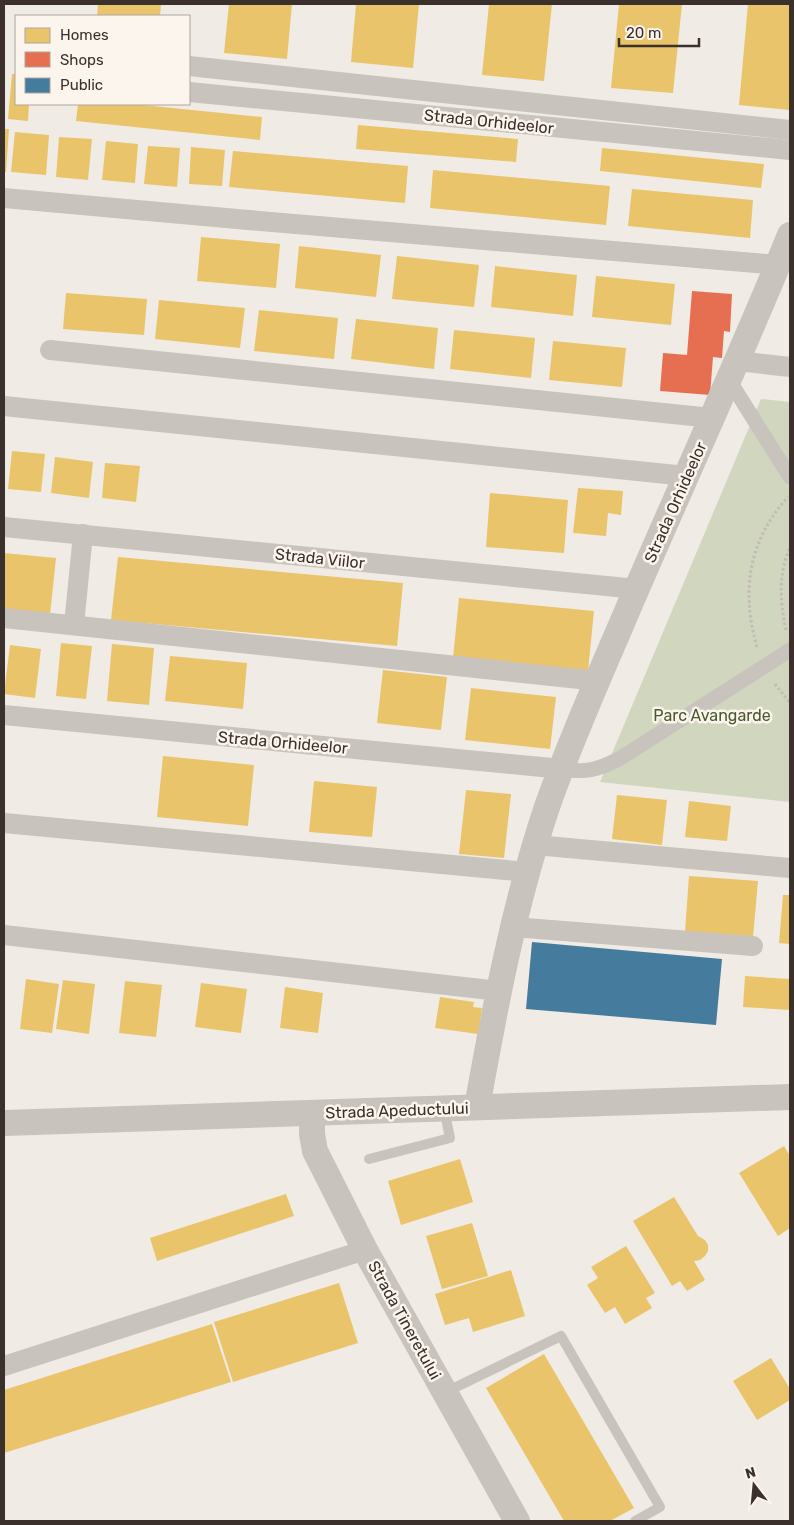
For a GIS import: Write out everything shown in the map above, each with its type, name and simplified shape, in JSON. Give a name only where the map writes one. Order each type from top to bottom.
[{"type":"street","points":[[190,66],[790,130]]},
{"type":"street","name":"Strada Orhideelor","points":[[190,92],[790,150]]},
{"type":"street","points":[[4,198],[778,265]]},
{"type":"street","name":"Strada Orhideelor","points":[[477,1108],[499,991],[527,872],[562,769],[598,680],[733,371],[790,235]]},
{"type":"street","points":[[50,350],[712,418]]},
{"type":"street","points":[[790,367],[733,371],[790,477]]},
{"type":"street","points":[[4,406],[686,476]]},
{"type":"street","name":"Strada Viilor","points":[[4,527],[637,589]]},
{"type":"street","points":[[74,625],[83,534]]},
{"type":"street","points":[[4,618],[598,680]]},
{"type":"street","points":[[562,769],[578,771],[600,768],[619,759],[765,666],[789,642]]},
{"type":"street","name":"Strada Orhideelor","points":[[4,715],[562,769]]},
{"type":"street","points":[[4,823],[527,872]]},
{"type":"street","points":[[535,845],[790,868]]},
{"type":"street","points":[[513,928],[753,946]]},
{"type":"street","points":[[4,935],[499,991]]},
{"type":"street","name":"Strada Apeductului","points":[[4,1122],[444,1108],[788,1100]]},
{"type":"street","name":"Strada Tineretului","points":[[312,1112],[312,1134],[315,1151],[365,1250],[517,1521]]},
{"type":"street","points":[[4,1366],[365,1250]]},
{"type":"lane","points":[[370,1159],[450,1138],[444,1108]]},
{"type":"lane","points":[[445,1393],[561,1336],[660,1507],[634,1521]]},
{"type":"path","points":[[790,494],[778,508],[764,530],[755,554],[749,582],[748,602],[750,623],[757,647],[778,690],[790,703]]},
{"type":"path","points":[[789,642],[782,602],[781,577],[790,548]]},
{"type":"green space","name":"Parc Avangarde","points":[[761,399],[790,402],[790,802],[600,782]]},
{"type":"building: Homes","points":[[98,4],[161,4],[160,15],[97,15]]},
{"type":"building: Homes","points":[[229,4],[292,4],[287,59],[224,53]]},
{"type":"building: Homes","points":[[356,4],[419,4],[413,68],[351,62]]},
{"type":"building: Homes","points":[[489,4],[552,4],[544,81],[482,75]]},
{"type":"building: Homes","points":[[619,4],[682,4],[673,93],[611,88]]},
{"type":"building: Homes","points":[[748,4],[790,4],[790,110],[739,105]]},
{"type":"building: Homes","points":[[12,74],[15,74],[15,105],[29,105],[28,121],[8,119]]},
{"type":"building: Homes","points":[[78,105],[143,105],[262,117],[260,140],[76,121]]},
{"type":"building: Homes","points":[[358,125],[518,139],[516,162],[356,149]]},
{"type":"building: Homes","points":[[4,129],[9,129],[6,172],[4,172]]},
{"type":"building: Homes","points":[[15,132],[49,135],[46,175],[11,172]]},
{"type":"building: Homes","points":[[59,137],[92,139],[88,180],[56,177]]},
{"type":"building: Homes","points":[[106,141],[138,144],[135,183],[102,180]]},
{"type":"building: Homes","points":[[148,146],[180,148],[177,187],[144,184]]},
{"type":"building: Homes","points":[[191,147],[225,150],[222,186],[189,184]]},
{"type":"building: Homes","points":[[602,148],[764,164],[761,188],[600,171]]},
{"type":"building: Homes","points":[[233,151],[408,166],[405,203],[229,187]]},
{"type":"building: Homes","points":[[433,170],[610,186],[606,225],[430,208]]},
{"type":"building: Homes","points":[[632,189],[753,200],[750,238],[628,226]]},
{"type":"building: Homes","points":[[201,237],[280,244],[276,288],[197,281]]},
{"type":"building: Homes","points":[[299,246],[381,255],[376,297],[295,288]]},
{"type":"building: Homes","points":[[397,256],[479,265],[474,307],[392,299]]},
{"type":"building: Homes","points":[[495,266],[577,275],[573,316],[491,307]]},
{"type":"building: Homes","points":[[596,276],[675,284],[671,325],[592,317]]},
{"type":"building: Homes","points":[[66,293],[147,299],[144,335],[63,329]]},
{"type":"building: Homes","points":[[159,300],[245,308],[240,348],[155,339]]},
{"type":"building: Homes","points":[[259,310],[338,318],[334,359],[254,351]]},
{"type":"building: Homes","points":[[356,319],[438,328],[434,369],[351,359]]},
{"type":"building: Homes","points":[[454,330],[535,338],[531,378],[450,369]]},
{"type":"building: Homes","points":[[553,341],[626,348],[622,387],[549,380]]},
{"type":"building: Homes","points":[[12,451],[45,454],[41,492],[8,489]]},
{"type":"building: Homes","points":[[55,457],[93,462],[89,498],[51,493]]},
{"type":"building: Homes","points":[[105,463],[140,466],[136,502],[102,498]]},
{"type":"building: Homes","points":[[578,488],[623,491],[621,515],[608,513],[606,536],[573,533]]},
{"type":"building: Homes","points":[[490,493],[568,500],[564,553],[486,547]]},
{"type":"building: Homes","points":[[4,553],[56,558],[50,615],[4,610]]},
{"type":"building: Homes","points":[[118,557],[403,583],[397,646],[111,620]]},
{"type":"building: Homes","points":[[459,598],[594,611],[588,671],[453,658]]},
{"type":"building: Homes","points":[[61,643],[92,646],[86,699],[56,696]]},
{"type":"building: Homes","points":[[112,644],[154,648],[149,705],[107,701]]},
{"type":"building: Homes","points":[[10,645],[41,649],[35,698],[4,694]]},
{"type":"building: Homes","points":[[170,656],[247,663],[243,709],[165,701]]},
{"type":"building: Homes","points":[[383,670],[447,677],[441,730],[377,723]]},
{"type":"building: Homes","points":[[471,688],[556,697],[550,749],[465,740]]},
{"type":"building: Homes","points":[[163,756],[254,765],[248,826],[157,817]]},
{"type":"building: Homes","points":[[314,781],[377,787],[372,837],[309,832]]},
{"type":"building: Homes","points":[[466,790],[511,794],[504,858],[459,854]]},
{"type":"building: Homes","points":[[617,795],[667,800],[662,845],[612,839]]},
{"type":"building: Homes","points":[[689,801],[731,806],[727,841],[685,837]]},
{"type":"building: Homes","points":[[689,876],[758,881],[753,937],[685,932]]},
{"type":"building: Homes","points":[[783,895],[790,895],[790,944],[779,943]]},
{"type":"building: Homes","points":[[745,976],[790,979],[790,1010],[743,1007]]},
{"type":"building: Homes","points":[[26,979],[59,984],[52,1033],[20,1029]]},
{"type":"building: Homes","points":[[63,980],[95,984],[89,1034],[56,1029]]},
{"type":"building: Homes","points":[[125,981],[162,985],[156,1037],[119,1033]]},
{"type":"building: Homes","points":[[201,983],[247,989],[241,1033],[195,1027]]},
{"type":"building: Homes","points":[[285,987],[323,993],[318,1033],[280,1028]]},
{"type":"building: Homes","points":[[440,997],[474,1002],[473,1007],[482,1008],[478,1034],[435,1028]]},
{"type":"building: Homes","points":[[784,1146],[790,1156],[790,1228],[778,1236],[739,1173]]},
{"type":"building: Homes","points":[[460,1159],[473,1202],[401,1225],[388,1181]]},
{"type":"building: Homes","points":[[286,1194],[294,1216],[157,1261],[150,1238]]},
{"type":"building: Homes","points":[[674,1197],[698,1236],[705,1240],[708,1245],[708,1251],[705,1256],[700,1260],[694,1261],[705,1280],[687,1291],[680,1281],[672,1286],[633,1221]]},
{"type":"building: Homes","points":[[472,1223],[488,1276],[442,1289],[426,1236]]},
{"type":"building: Homes","points":[[626,1246],[655,1293],[646,1298],[652,1308],[625,1324],[615,1307],[605,1313],[587,1285],[598,1278],[591,1267]]},
{"type":"building: Homes","points":[[511,1270],[525,1316],[473,1332],[469,1318],[445,1325],[435,1294]]},
{"type":"building: Homes","points":[[339,1283],[358,1343],[233,1382],[214,1322]]},
{"type":"building: Homes","points":[[212,1324],[231,1382],[4,1453],[4,1390]]},
{"type":"building: Homes","points":[[544,1354],[634,1508],[610,1521],[564,1521],[486,1388]]},
{"type":"building: Homes","points":[[771,1358],[790,1389],[790,1400],[757,1420],[733,1381]]},
{"type":"building: Shops","points":[[692,291],[732,294],[730,332],[724,331],[722,358],[713,357],[710,395],[660,391],[663,353],[687,355]]},
{"type":"building: Public","points":[[532,942],[722,959],[716,1025],[526,1009]]}]
